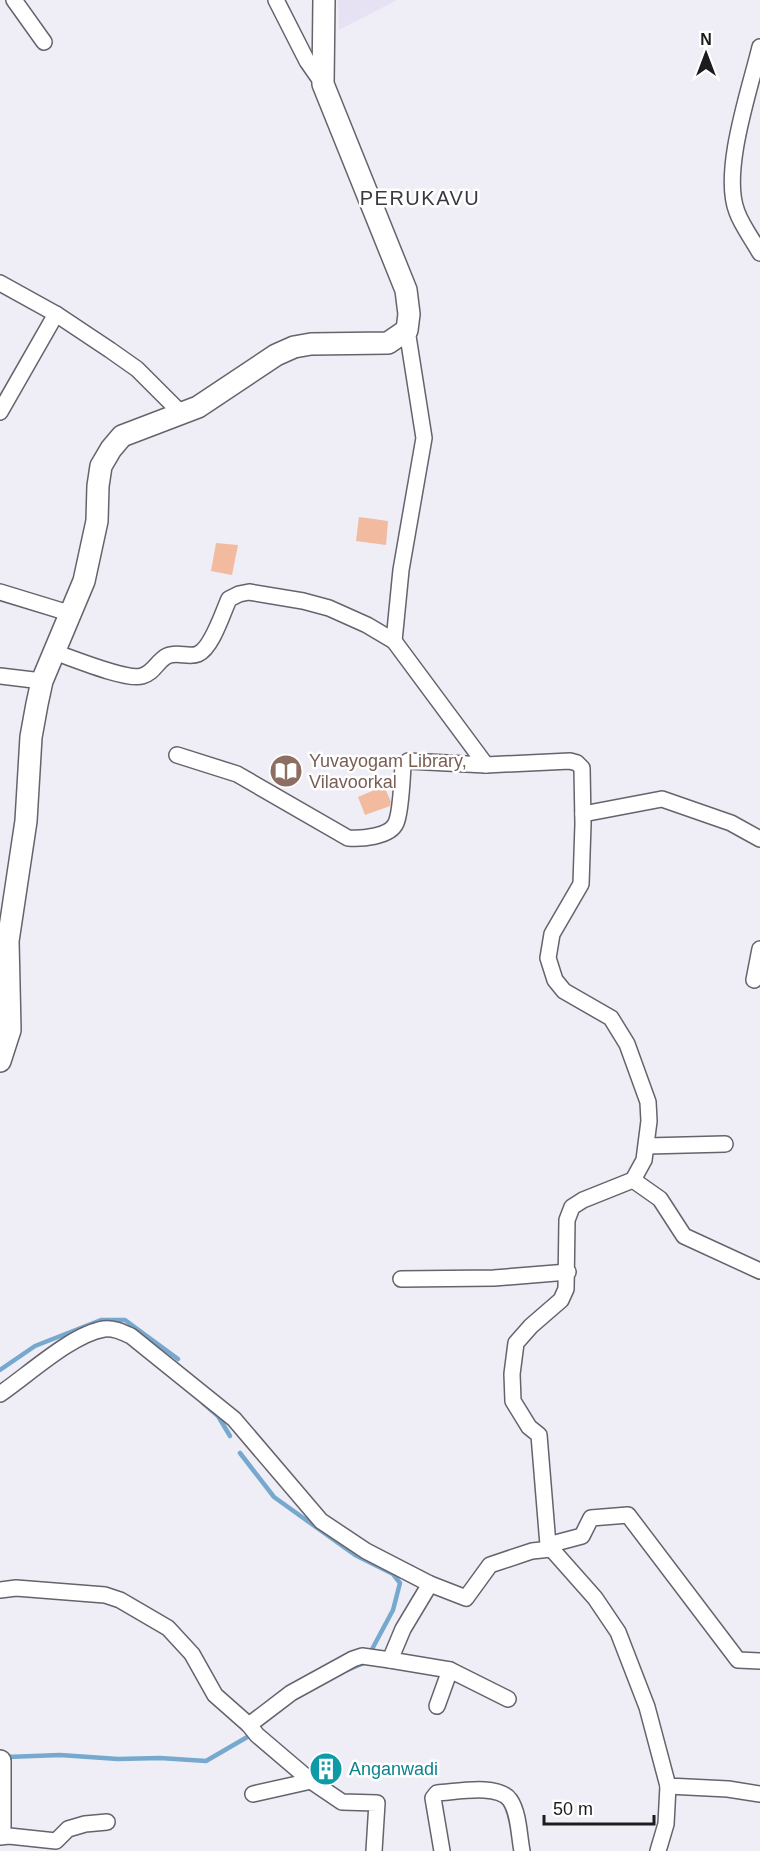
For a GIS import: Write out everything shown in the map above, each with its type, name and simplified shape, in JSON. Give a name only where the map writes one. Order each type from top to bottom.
[{"type":"street","points":[[14,0],[44,42]]},
{"type":"street","points":[[276,0],[299,46],[323,84],[406,290],[409,314],[407,330],[424,438],[401,570],[394,641]]},
{"type":"street","points":[[323,84],[324,0]]},
{"type":"street","points":[[760,48],[735,153],[733,188],[736,211],[760,253]]},
{"type":"street","points":[[0,283],[56,314],[137,369],[182,414]]},
{"type":"street","points":[[0,412],[56,314]]},
{"type":"street","points":[[0,1062],[10,1030],[8,941],[26,821],[32,736],[42,681],[84,581],[97,521],[101,466],[122,436],[198,407],[276,355],[294,347],[311,344],[388,343],[407,330]]},
{"type":"street","points":[[0,592],[72,614]]},
{"type":"street","points":[[54,652],[127,676],[141,677],[153,671],[165,657],[175,654],[197,655],[207,648],[229,599],[239,594],[249,592],[303,601],[329,608],[367,625],[394,641],[486,765]]},
{"type":"street","points":[[0,676],[42,681]]},
{"type":"street","points":[[177,755],[237,774],[348,837],[359,839],[390,831],[396,822],[403,766],[408,761],[486,765],[570,761],[582,768],[581,884],[552,934],[548,958],[555,980],[564,990],[611,1018],[627,1044],[648,1102],[650,1121],[644,1160],[633,1180],[583,1200],[572,1207],[567,1220],[566,1289],[561,1300],[531,1326],[516,1343],[512,1374],[513,1401],[529,1427],[539,1435],[549,1547],[588,1590],[618,1632],[647,1707],[668,1786],[666,1824],[658,1851]]},
{"type":"street","points":[[583,814],[662,799],[731,823],[760,839]]},
{"type":"street","points":[[754,980],[760,949]]},
{"type":"street","points":[[647,1146],[725,1144]]},
{"type":"street","points":[[633,1180],[660,1199],[684,1236],[760,1271]]},
{"type":"street","points":[[402,1279],[494,1278],[568,1272]]},
{"type":"street","points":[[0,1394],[76,1340],[104,1329],[117,1329],[131,1336],[234,1419],[321,1521],[366,1551],[430,1584],[466,1598],[490,1565],[582,1536],[591,1518],[628,1515],[738,1660],[760,1661]]},
{"type":"street","points":[[390,1660],[403,1629],[430,1584]]},
{"type":"street","points":[[0,1590],[16,1588],[105,1594],[120,1600],[168,1628],[192,1654],[215,1695],[311,1781],[342,1802],[377,1803],[374,1851]]},
{"type":"street","points":[[252,1729],[291,1693],[362,1656],[450,1670],[508,1699]]},
{"type":"street","points":[[437,1706],[450,1670]]},
{"type":"street","points":[[0,1761],[0,1827]]},
{"type":"street","points":[[253,1794],[311,1781]]},
{"type":"street","points":[[668,1786],[728,1789],[760,1794]]},
{"type":"street","points":[[442,1851],[433,1798],[437,1793],[489,1790],[501,1792],[510,1800],[516,1817],[522,1851]]},
{"type":"street","points":[[0,1837],[56,1841],[69,1829],[85,1824],[106,1822]]},
{"type":"shaded area","points":[[338,0],[397,0],[339,30]]},
{"type":"building","points":[[359,517],[388,521],[386,545],[356,541]]},
{"type":"building","points":[[216,543],[238,545],[232,575],[211,571]]},
{"type":"building","points":[[384,786],[391,802],[390,806],[365,815],[358,797]]},
{"type":"building","name":"Anganwadi","points":[[327,1756],[339,1772],[327,1780],[317,1774],[312,1767]]},
{"type":"waterway","points":[[0,1370],[35,1346],[101,1320],[125,1320],[178,1359]]},
{"type":"waterway","points":[[203,1403],[218,1416],[230,1436]]},
{"type":"waterway","points":[[240,1453],[274,1497],[355,1555],[393,1574],[400,1583],[393,1610],[370,1653]]},
{"type":"waterway","points":[[347,1670],[364,1663]]},
{"type":"waterway","points":[[7,1757],[60,1755],[206,1761],[249,1736]]},
{"type":"place","name":"Yuvayogam Library, Vilavoorkal","points":[[286,771]]},
{"type":"place","name":"Anganwadi","points":[[326,1769]]},
{"type":"district","name":"PERUKAVU","points":[[420,198]]}]
